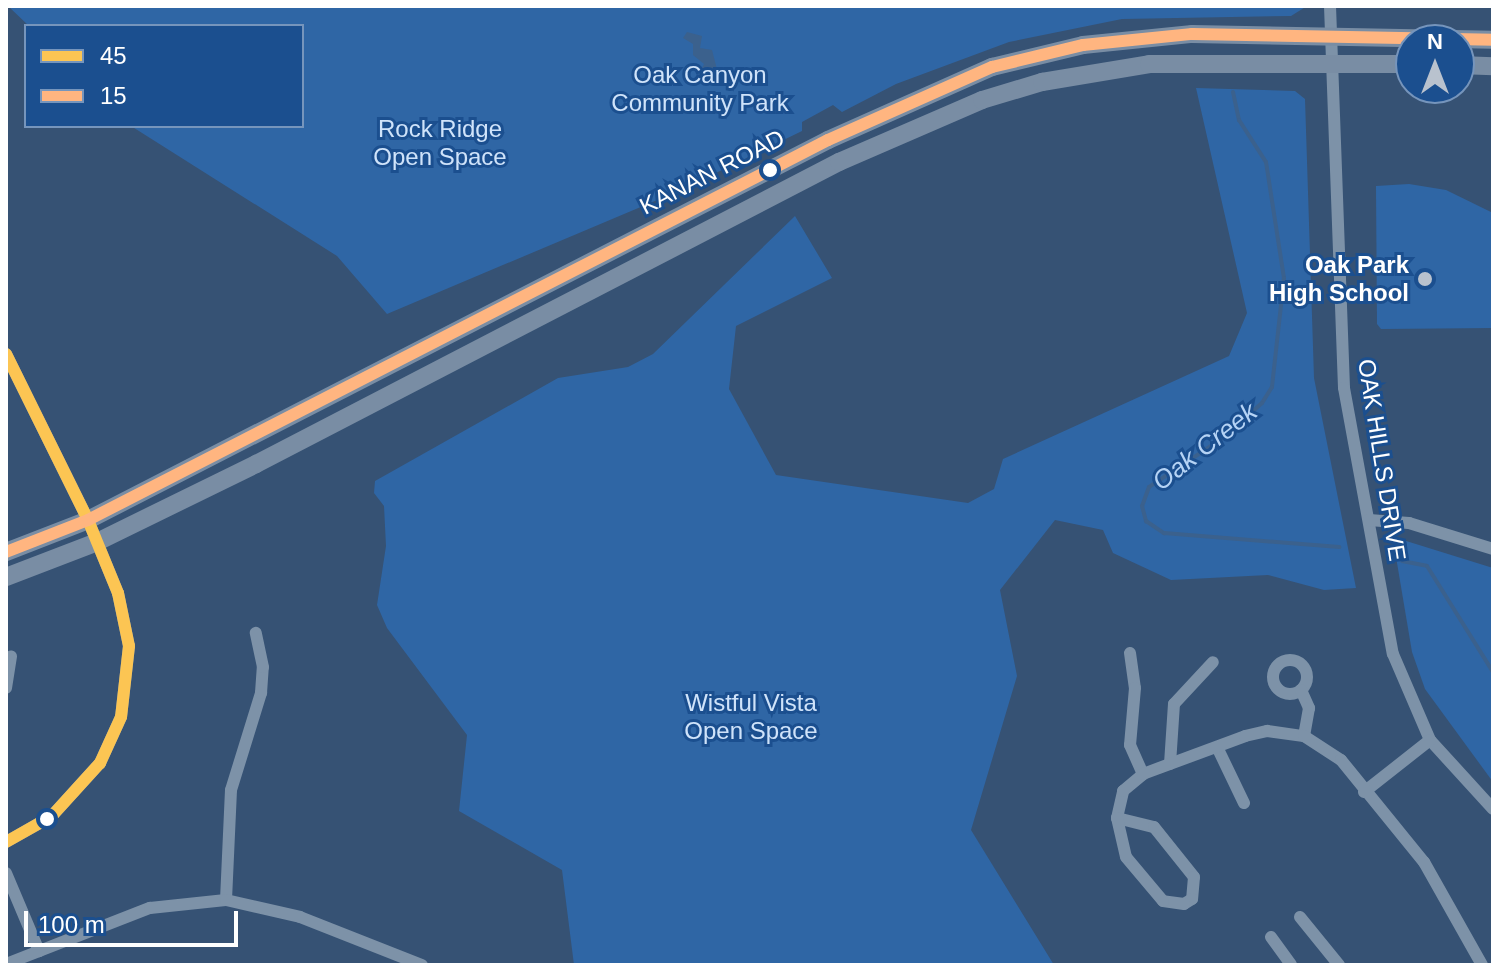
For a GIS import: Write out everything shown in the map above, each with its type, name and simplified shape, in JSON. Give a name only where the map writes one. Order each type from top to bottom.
[{"type":"main road","name":"KANAN ROAD","points":[[6,552],[88,520],[815,147],[956,80],[1038,55],[1140,37],[1493,40]]},
{"type":"main road","name":"KANAN ROAD","points":[[6,577],[97,542],[839,162],[939,116],[1042,82],[1109,68],[1193,62],[1395,64]]},
{"type":"street","name":"OAK HILLS DRIVE","points":[[1330,6],[1342,366],[1393,654],[1430,740],[1493,809]]},
{"type":"street","points":[[6,354],[97,542],[127,625],[129,673],[121,717],[100,763],[71,799],[6,842]]},
{"type":"street","points":[[1369,520],[1409,523],[1493,549]]},
{"type":"street","points":[[226,900],[231,790],[261,693],[263,667],[256,633]]},
{"type":"street","points":[[1130,653],[1135,688],[1130,745],[1143,774]]},
{"type":"street","points":[[6,688],[11,656]]},
{"type":"street","points":[[1170,764],[1174,704],[1213,662]]},
{"type":"street","points":[[1301,690],[1309,708],[1304,736]]},
{"type":"street","points":[[1117,818],[1156,830],[1194,877],[1192,899],[1184,904],[1163,901],[1126,857],[1117,818],[1123,791],[1143,774],[1267,731],[1304,736],[1341,760],[1424,862],[1477,964]]},
{"type":"street","points":[[1364,792],[1430,740]]},
{"type":"street","points":[[1218,749],[1244,803]]},
{"type":"street","points":[[6,873],[39,951]]},
{"type":"street","points":[[6,964],[150,908],[226,900],[300,917],[422,965]]},
{"type":"street","points":[[1300,917],[1339,965]]},
{"type":"street","points":[[1271,937],[1291,965]]},
{"type":"green space","name":"Rock Ridge Open Space","points":[[8,6],[1307,6],[1291,16],[1122,19],[1009,42],[896,84],[842,112],[833,105],[802,122],[802,131],[681,190],[387,314],[337,256],[134,128],[304,128],[304,24],[27,24]]},
{"type":"green space","name":"Wistful Vista Open Space","points":[[1196,88],[1295,91],[1305,99],[1314,378],[1356,588],[1324,590],[1268,575],[1171,580],[1113,553],[1103,530],[1055,520],[1000,590],[1017,676],[971,830],[1054,965],[574,965],[562,870],[459,811],[467,735],[387,628],[377,605],[386,546],[384,506],[374,493],[375,481],[558,378],[628,367],[653,354],[795,216],[832,278],[736,326],[729,389],[776,475],[968,503],[994,489],[1003,459],[1229,356],[1247,313]]},
{"type":"green space","points":[[1409,184],[1446,190],[1493,213],[1493,328],[1381,329],[1377,324],[1376,186]]},
{"type":"green space","points":[[1403,540],[1493,568],[1493,782],[1425,689],[1412,652],[1395,551]]},
{"type":"shaded area","points":[[687,32],[702,36],[700,48],[712,50],[719,77],[698,77],[704,64],[693,55],[693,44],[683,38]]},
{"type":"waterway","name":"Oak Creek","points":[[1233,92],[1239,120],[1266,162],[1284,278],[1272,387],[1262,403],[1220,440],[1149,487],[1142,506],[1146,521],[1164,533],[1339,547]]},
{"type":"waterway","name":"Oak Creek","points":[[1402,561],[1427,566],[1493,672]]},
{"type":"transit line","name":"15","points":[[6,552],[88,520],[828,140],[992,67],[1083,45],[1192,34],[1493,40]]},
{"type":"transit line","name":"45","points":[[6,354],[88,520],[118,593],[129,646],[121,717],[100,763],[52,816],[6,842]]},
{"type":"place","name":"Oak Park High School","points":[[1425,279]]},
{"type":"park label","name":"Oak Canyon Community Park","points":[[700,89]]}]
